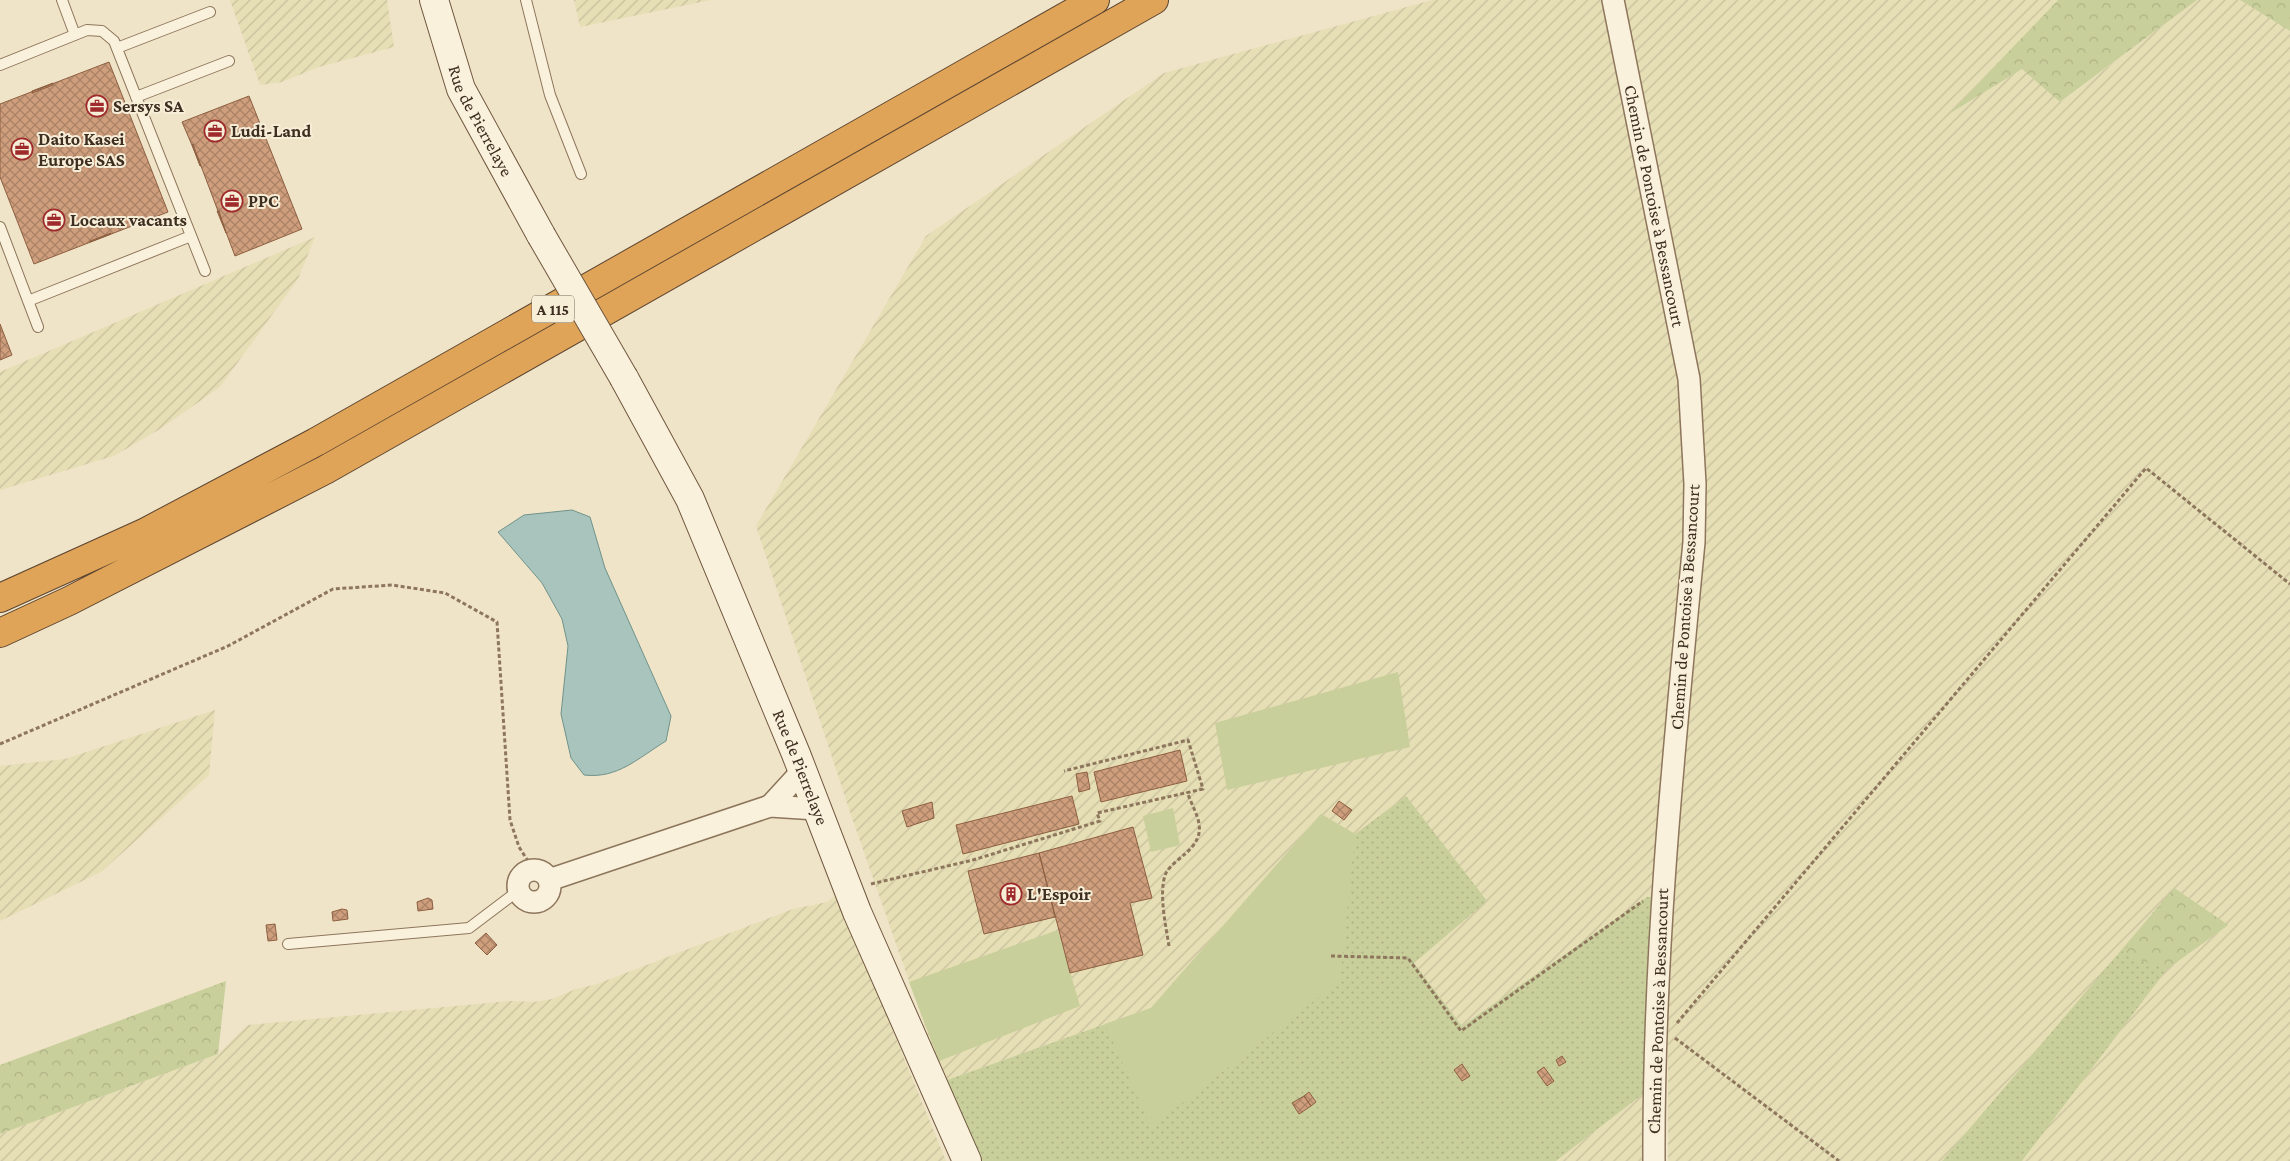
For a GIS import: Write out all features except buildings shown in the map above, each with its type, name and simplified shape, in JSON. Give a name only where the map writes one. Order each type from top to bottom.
[{"type":"highway","name":"A 115","points":[[0,598],[144,532],[316,442],[1095,0]]},
{"type":"highway","name":"A 115","points":[[0,633],[78,597],[325,470],[1154,0]]},
{"type":"main road","name":"Rue de Pierrelaye","points":[[434,0],[461,89],[540,235],[624,378],[690,499],[802,771],[848,889],[967,1161]]},
{"type":"street","name":"Chemin de Pontoise à Bessancourt","points":[[1613,0],[1687,369],[1693,430],[1695,484],[1694,542],[1662,887],[1662,1039],[1654,1093],[1654,1161]]},
{"type":"street","points":[[770,806],[802,771]]},
{"type":"street","points":[[541,875],[548,894],[544,900],[529,902],[524,900],[518,891],[519,880],[524,872],[541,875],[770,806],[816,809]]},
{"type":"lane","points":[[62,0],[75,35]]},
{"type":"lane","points":[[526,0],[550,95],[581,174]]},
{"type":"lane","points":[[117,48],[210,12]]},
{"type":"lane","points":[[0,65],[87,30],[102,31],[114,41],[205,271]]},
{"type":"lane","points":[[136,97],[229,61]]},
{"type":"lane","points":[[0,228],[38,327]]},
{"type":"lane","points":[[28,302],[191,236]]},
{"type":"lane","points":[[288,944],[469,928],[518,891]]},
{"type":"path","points":[[1839,1161],[1662,1039],[2146,468],[2290,584]]},
{"type":"path","points":[[0,744],[228,646],[333,588],[392,585],[445,593],[497,622],[510,820],[519,846],[541,875]]},
{"type":"path","points":[[848,889],[973,860],[1100,821],[1097,813],[1202,789],[1188,740],[1064,771]]},
{"type":"path","points":[[1169,946],[1162,904],[1166,873],[1196,844],[1201,828],[1187,792]]},
{"type":"path","points":[[1331,956],[1408,958],[1461,1031],[1662,887]]},
{"type":"shaded area","points":[[230,0],[387,0],[394,47],[319,67],[282,82],[260,85]]},
{"type":"shaded area","points":[[574,0],[711,0],[580,27]]},
{"type":"shaded area","points":[[1432,0],[2058,0],[1951,113],[2022,69],[2061,102],[2197,0],[2240,0],[2290,31],[2290,1161],[1668,1161],[1668,896],[1647,897],[1462,1026],[1414,963],[1406,797],[1355,834],[1321,814],[1151,1008],[944,1081],[852,818],[756,526],[926,236],[1164,73]]},
{"type":"shaded area","points":[[315,237],[298,279],[220,387],[160,429],[114,456],[0,490],[0,372]]},
{"type":"shaded area","points":[[215,710],[209,775],[101,872],[0,921],[0,766],[65,759]]},
{"type":"shaded area","points":[[837,894],[946,1161],[0,1161],[0,1134],[218,1054],[248,1025],[510,1001],[534,1002],[552,999],[576,989],[597,984],[793,909],[827,902]]},
{"type":"shaded area","points":[[1643,1094],[1647,1098],[1648,1161],[1556,1161]]},
{"type":"green space","points":[[2058,0],[2197,0],[2060,102],[2022,69],[1949,114]]},
{"type":"green space","points":[[2240,0],[2290,0],[2290,31]]},
{"type":"green space","points":[[1398,672],[1410,747],[1227,790],[1215,723]]},
{"type":"green space","points":[[1406,796],[1487,901],[1414,963],[1462,1026],[1647,897],[1668,896],[1661,1093],[1643,1094],[1556,1161],[971,1161],[944,1081],[1151,1008],[1321,814],[1355,834]]},
{"type":"green space","points":[[1173,808],[1180,845],[1151,852],[1143,816]]},
{"type":"green space","points":[[1321,814],[1355,834],[1340,981],[1151,1127],[1105,1024],[1151,1008]]},
{"type":"green space","points":[[2174,888],[2228,925],[2167,969],[2022,1161],[1942,1161]]},
{"type":"green space","points":[[2174,888],[2228,925],[2167,969],[2122,954]]},
{"type":"green space","points":[[1058,930],[1080,1006],[939,1061],[909,982]]},
{"type":"green space","points":[[226,981],[218,1054],[0,1134],[0,1065]]},
{"type":"water","points":[[572,510],[590,517],[605,568],[671,716],[666,741],[627,766],[607,774],[584,775],[571,758],[561,714],[568,646],[562,619],[542,583],[498,532],[524,515]]},
{"type":"place","name":"Sersys SA","points":[[97,106]]},
{"type":"place","name":"Ludi-Land","points":[[215,131]]},
{"type":"place","name":"Daito Kasei Europe SAS","points":[[22,149]]},
{"type":"place","name":"PPC","points":[[232,201]]},
{"type":"place","name":"Locaux vacants","points":[[54,220]]},
{"type":"place","name":"L'Espoir","points":[[1011,894]]}]
